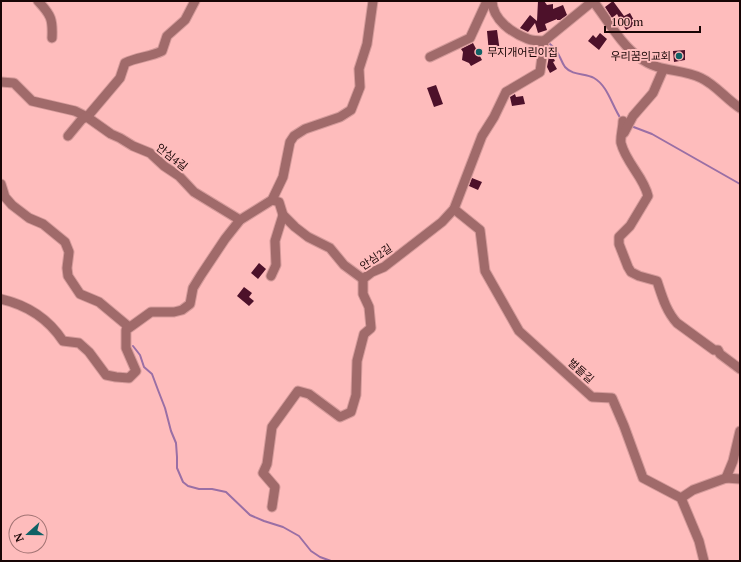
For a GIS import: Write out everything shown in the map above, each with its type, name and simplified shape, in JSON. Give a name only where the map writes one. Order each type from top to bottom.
[{"type":"street","points":[[38,1],[49,12],[53,22],[52,38]]},
{"type":"street","points":[[68,136],[82,119],[87,117],[120,78],[125,63],[131,60],[154,55],[162,51],[167,36],[185,20],[195,1]]},
{"type":"street","points":[[1,299],[30,308],[42,317],[63,341],[79,344],[89,352],[106,375],[129,378],[136,370],[126,348],[126,330],[151,312],[174,312],[182,310],[190,304],[193,288],[225,239],[240,220],[272,200],[283,177],[290,142],[294,136],[305,129],[340,117],[351,110],[360,87],[358,69],[367,44],[373,1]]},
{"type":"street","points":[[430,57],[470,38],[487,1]]},
{"type":"street","points":[[492,1],[494,11],[501,22],[513,32],[529,40],[544,41],[593,1],[629,48],[640,58],[663,70],[684,72],[702,78],[740,108]]},
{"type":"street","name":"안심2길","points":[[272,507],[275,487],[263,474],[267,464],[272,426],[298,391],[309,394],[340,417],[351,412],[356,394],[357,361],[364,334],[371,328],[369,307],[363,294],[363,279],[372,272],[384,267],[442,222],[454,208],[482,136],[494,117],[506,92],[540,72],[544,41]]},
{"type":"street","points":[[624,132],[633,116],[653,93],[663,70]]},
{"type":"street","name":"안심4길","points":[[1,82],[14,83],[32,101],[75,111],[87,117],[111,134],[150,153],[164,166],[179,176],[194,192],[240,220]]},
{"type":"street","points":[[623,121],[621,141],[625,156],[647,188],[648,196],[630,226],[619,237],[619,244],[628,267],[631,272],[639,276],[657,281],[666,308],[672,318],[714,350],[718,350],[720,354],[740,369]]},
{"type":"street","points":[[1,184],[5,197],[12,205],[29,218],[43,224],[65,242],[69,252],[67,268],[68,276],[80,294],[99,302],[129,327]]},
{"type":"street","points":[[272,200],[279,202],[283,215],[308,237],[330,248],[344,265],[363,279]]},
{"type":"street","name":"벌들길","points":[[454,208],[480,230],[485,271],[519,331],[592,397],[612,398],[643,478],[681,498]]},
{"type":"street","points":[[270,276],[276,265],[275,242],[283,215]]},
{"type":"street","points":[[726,478],[733,461],[740,431]]},
{"type":"street","points":[[704,561],[699,541],[681,498],[693,490],[726,478],[740,479]]},
{"type":"building","points":[[538,1],[544,1],[547,5],[553,4],[553,9],[563,5],[567,15],[560,20],[557,19],[545,24],[547,30],[538,33],[535,23],[528,32],[520,28],[530,15],[537,21]]},
{"type":"building","points":[[613,1],[624,16],[630,13],[636,24],[626,30],[617,14],[612,18],[605,7]]},
{"type":"building","points":[[497,30],[500,52],[489,53],[487,31]]},
{"type":"building","points":[[600,33],[607,39],[599,50],[588,41],[593,35],[596,38]]},
{"type":"building","points":[[473,43],[482,60],[471,66],[469,63],[462,60],[463,52],[461,49]]},
{"type":"building","name":"우리꿈의교회","points":[[685,50],[685,60],[674,62],[673,51]]},
{"type":"building","points":[[550,51],[557,69],[550,73],[547,67]]},
{"type":"building","points":[[436,85],[443,104],[434,107],[427,88]]},
{"type":"building","points":[[515,94],[516,97],[523,96],[525,104],[512,106],[510,97]]},
{"type":"building","points":[[472,178],[482,182],[478,190],[469,186]]},
{"type":"building","points":[[259,263],[266,269],[258,279],[251,273]]},
{"type":"building","points":[[244,287],[252,293],[249,297],[254,301],[249,306],[237,296]]},
{"type":"waterway","points":[[550,44],[558,52],[568,70],[590,76],[603,86],[621,119]]},
{"type":"waterway","points":[[631,126],[652,134],[740,184]]},
{"type":"waterway","points":[[133,346],[140,355],[144,367],[152,374],[165,408],[176,443],[177,468],[183,482],[188,486],[199,489],[212,489],[226,492],[250,515],[283,527],[299,536],[311,551],[320,557],[331,561]]},
{"type":"place","name":"무지개어린이집","points":[[479,52]]},
{"type":"place","name":"우리꿈의교회","points":[[679,56]]}]
